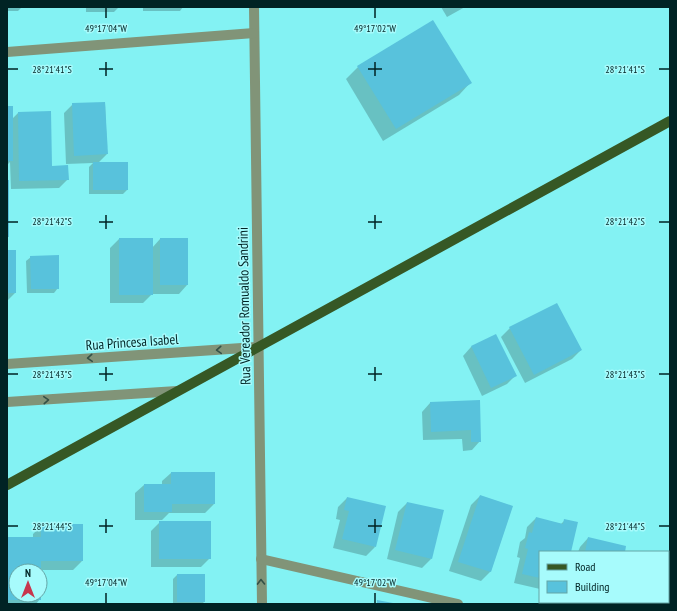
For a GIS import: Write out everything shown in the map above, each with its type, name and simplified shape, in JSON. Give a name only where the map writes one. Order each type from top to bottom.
[{"type":"main road","points":[[7,485],[670,121]]},
{"type":"street","name":"Rua Vereador Romualdo Sandrini","points":[[254,7],[262,604]]},
{"type":"street","points":[[7,52],[254,33]]},
{"type":"street","name":"Rua Princesa Isabel","points":[[7,364],[258,347]]},
{"type":"street","points":[[7,402],[177,391]]},
{"type":"street","points":[[261,559],[458,604]]},
{"type":"building","points":[[433,20],[472,83],[396,129],[357,66]]},
{"type":"building","points":[[105,102],[108,154],[74,156],[72,103]]},
{"type":"building","points":[[7,106],[13,106],[13,161],[7,161]]},
{"type":"building","points":[[51,111],[52,166],[68,165],[69,180],[19,181],[18,112]]},
{"type":"building","points":[[93,162],[128,162],[128,190],[93,190]]},
{"type":"building","points":[[7,180],[9,180],[9,237],[7,237]]},
{"type":"building","points":[[119,238],[153,238],[153,295],[119,295]]},
{"type":"building","points":[[160,238],[188,238],[188,285],[160,285]]},
{"type":"building","points":[[7,250],[16,250],[16,293],[7,293]]},
{"type":"building","points":[[59,255],[59,289],[31,289],[30,256]]},
{"type":"building","points":[[557,303],[582,350],[534,375],[509,327]]},
{"type":"building","points":[[496,334],[517,376],[491,388],[471,346]]},
{"type":"building","points":[[480,400],[481,442],[471,442],[471,430],[431,432],[430,402]]},
{"type":"building","points":[[171,472],[215,472],[215,504],[172,504],[172,512],[144,512],[144,484],[171,484]]},
{"type":"building","points":[[480,495],[513,506],[491,572],[458,562]]},
{"type":"building","points":[[347,497],[386,506],[376,547],[342,539],[349,511],[344,510]]},
{"type":"building","points":[[407,502],[444,510],[432,559],[395,550]]},
{"type":"building","points":[[536,517],[563,524],[564,519],[578,522],[571,551],[539,551],[539,578],[522,574],[528,549],[525,548],[529,532],[532,533]]},
{"type":"building","points":[[159,521],[211,521],[211,559],[159,559]]},
{"type":"building","points":[[41,524],[83,524],[83,561],[8,563],[7,600],[7,537],[41,537]]},
{"type":"building","points":[[588,537],[626,546],[625,551],[585,551]]},
{"type":"building","points":[[177,574],[205,574],[205,602],[177,602]]},
{"type":"building","points":[[377,600],[393,603],[393,604],[377,604]]}]
